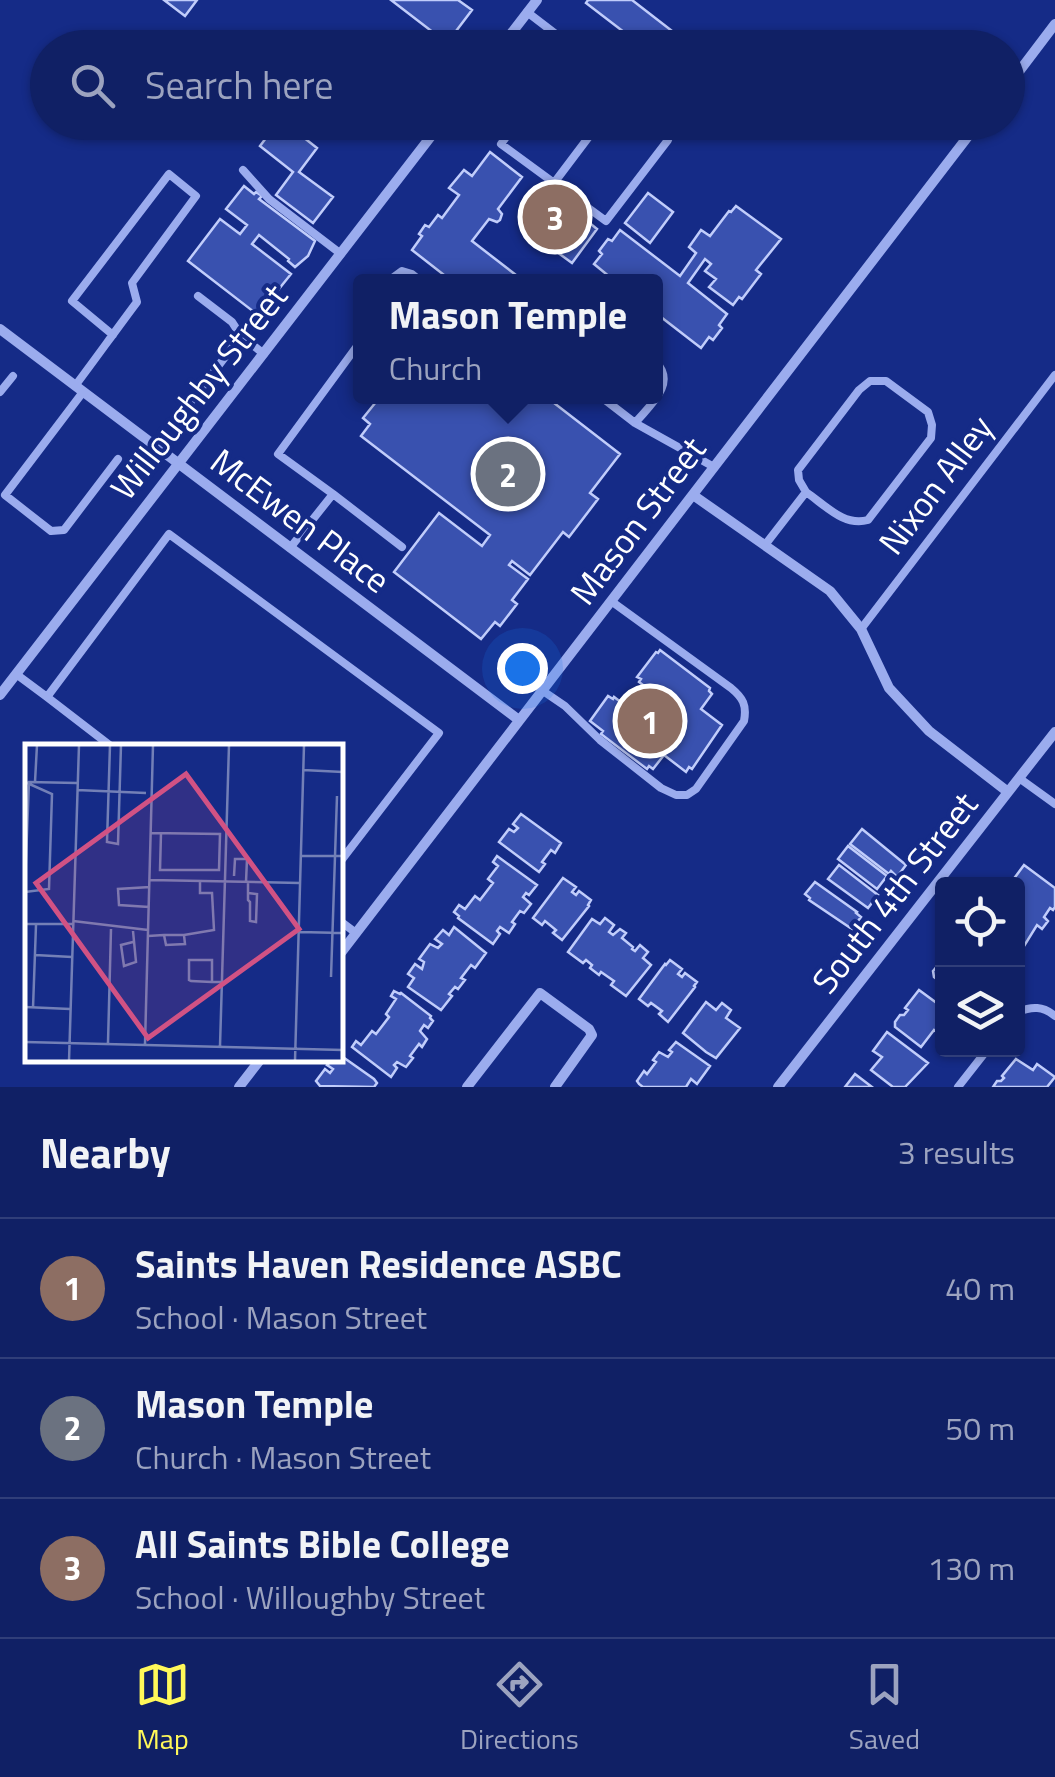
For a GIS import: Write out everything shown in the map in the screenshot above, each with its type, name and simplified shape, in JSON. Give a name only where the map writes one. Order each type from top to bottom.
[{"type":"street","points":[[514,30],[537,0]]},
{"type":"street","points":[[1025,64],[1055,24]]},
{"type":"street","name":"Willoughby Street","points":[[0,695],[428,140]]},
{"type":"street","name":"Mason Street","points":[[342,951],[965,140]]},
{"type":"street","name":"McEwen Place","points":[[0,329],[519,720]]},
{"type":"street","points":[[692,494],[830,591],[861,629],[889,688],[929,731],[1008,792]]},
{"type":"street","name":"South 4th Street","points":[[778,1087],[1019,778],[1053,740]]},
{"type":"street","points":[[468,1087],[540,993],[592,1035],[555,1087]]},
{"type":"street","points":[[239,1087],[258,1062]]},
{"type":"lane","points":[[528,12],[551,30]]},
{"type":"lane","points":[[504,140],[501,144],[606,221],[668,140]]},
{"type":"lane","points":[[554,183],[586,140]]},
{"type":"lane","points":[[243,170],[269,199],[341,254]]},
{"type":"lane","points":[[113,334],[72,301],[169,174],[196,196],[132,283],[137,302],[2,494],[51,531],[58,532],[64,530],[118,459]]},
{"type":"lane","points":[[198,296],[264,354]]},
{"type":"lane","points":[[181,415],[241,336]]},
{"type":"lane","points":[[353,352],[278,454],[402,547]]},
{"type":"lane","name":"Nixon Alley","points":[[861,629],[1055,375]]},
{"type":"lane","points":[[0,392],[13,376]]},
{"type":"lane","points":[[886,381],[928,412],[931,438],[868,520],[848,522],[806,492],[798,470],[859,390],[870,382],[886,381]]},
{"type":"lane","points":[[611,404],[714,467]]},
{"type":"lane","points":[[635,422],[650,404]]},
{"type":"lane","points":[[765,545],[806,492]]},
{"type":"lane","points":[[290,548],[333,494]]},
{"type":"lane","points":[[46,698],[169,534],[439,732],[342,859]]},
{"type":"lane","points":[[543,691],[662,788],[676,796],[696,789],[744,721],[746,708],[731,688],[611,601]]},
{"type":"lane","points":[[16,674],[108,744]]},
{"type":"lane","points":[[1019,778],[1055,804]]},
{"type":"lane","points":[[342,922],[356,933]]},
{"type":"lane","points":[[1025,1010],[1046,1008],[1055,1016]]},
{"type":"lane","points":[[958,1087],[981,1057]]},
{"type":"building","points":[[164,0],[197,0],[185,16]]},
{"type":"building","points":[[391,0],[458,0],[472,10],[457,30],[430,30]]},
{"type":"building","points":[[632,0],[671,30],[621,30],[586,3]]},
{"type":"building","points":[[264,140],[307,140],[317,148],[299,172],[333,197],[313,223],[276,195],[293,172],[260,146]]},
{"type":"building","points":[[490,152],[522,177],[498,209],[502,214],[500,220],[489,219],[472,241],[515,274],[443,274],[412,250],[425,225],[429,227],[438,215],[442,218],[459,195],[449,188],[464,170],[472,176]]},
{"type":"building","points":[[244,186],[262,196],[259,199],[315,241],[308,256],[295,267],[259,235],[252,244],[291,274],[258,315],[188,261],[220,219],[240,234],[247,225],[226,209]]},
{"type":"building","points":[[543,186],[597,229],[572,263],[524,228],[538,211],[531,203]]},
{"type":"building","points":[[648,193],[673,212],[650,243],[625,223]]},
{"type":"building","points":[[736,206],[781,239],[756,270],[761,274],[733,305],[709,287],[716,279],[705,271],[711,264],[705,259],[688,283],[727,314],[713,340],[709,337],[701,348],[663,319],[663,274],[606,274],[594,264],[608,239],[612,241],[620,230],[680,276],[696,253],[689,247],[701,230],[710,236]]},
{"type":"building","points":[[374,404],[555,404],[620,454],[590,493],[598,499],[569,537],[563,532],[530,575],[512,561],[509,565],[528,579],[512,600],[517,604],[500,626],[495,622],[481,639],[394,572],[439,513],[482,546],[490,535],[361,436],[370,424],[363,418]]},
{"type":"building","points":[[660,650],[710,688],[712,694],[701,709],[722,725],[686,772],[664,755],[653,769],[647,769],[590,721],[608,696],[614,697],[669,738],[685,717],[637,677]]},
{"type":"building","points":[[521,814],[561,843],[555,853],[551,850],[539,872],[499,842],[509,829],[514,832],[518,828],[513,824]]},
{"type":"building","points":[[862,829],[906,865],[897,877],[850,844]]},
{"type":"building","points":[[848,846],[887,876],[877,889],[838,859]]},
{"type":"building","points":[[497,856],[537,885],[523,897],[531,904],[524,913],[520,911],[509,933],[500,927],[493,944],[454,912],[459,905],[465,909],[475,896],[480,900],[493,883],[488,879],[498,866],[493,862]]},
{"type":"building","points":[[839,865],[878,895],[868,908],[828,879]]},
{"type":"building","points":[[1024,865],[1055,888],[1055,907],[1044,917],[1048,921],[1042,929],[1037,925],[1025,944],[1025,877],[1015,877]]},
{"type":"building","points":[[563,878],[576,887],[572,892],[576,895],[579,891],[591,900],[562,940],[545,921],[542,925],[533,918]]},
{"type":"building","points":[[815,882],[861,917],[852,929],[809,900],[805,894]]},
{"type":"building","points":[[605,918],[614,925],[609,932],[613,935],[620,929],[626,933],[622,938],[632,949],[635,951],[640,945],[648,952],[643,958],[651,965],[626,996],[611,985],[614,981],[568,952],[592,919],[600,924]]},
{"type":"building","points":[[454,927],[486,953],[475,968],[471,965],[461,978],[465,980],[449,994],[452,996],[441,1010],[408,987],[414,978],[408,974],[415,964],[422,969],[424,962],[419,959],[430,944],[438,948],[442,944],[435,939],[443,930],[449,935]]},
{"type":"building","points":[[670,960],[682,969],[678,974],[682,977],[685,973],[697,982],[668,1022],[659,1014],[662,1011],[639,999]]},
{"type":"building","points":[[919,990],[935,1002],[935,1031],[921,1047],[895,1027],[900,1015],[908,1010],[905,1008]]},
{"type":"building","points":[[394,991],[433,1021],[420,1031],[427,1039],[422,1047],[419,1044],[406,1067],[397,1062],[391,1077],[352,1047],[356,1041],[361,1045],[372,1031],[376,1034],[389,1017],[386,1014],[396,999],[391,996]]},
{"type":"building","points":[[706,1002],[716,1010],[722,1003],[731,1010],[726,1018],[740,1028],[716,1058],[683,1033]]},
{"type":"building","points":[[887,1032],[928,1063],[905,1087],[893,1087],[871,1070],[882,1057],[873,1051]]},
{"type":"building","points":[[676,1042],[710,1066],[697,1084],[691,1079],[686,1087],[639,1084],[637,1081],[644,1071],[647,1074],[659,1052],[668,1057]]},
{"type":"building","points":[[342,1056],[377,1083],[374,1087],[320,1086],[316,1081],[325,1069],[330,1073],[333,1069],[327,1065],[342,1062]]},
{"type":"building","points":[[1016,1059],[1033,1070],[1037,1064],[1055,1077],[1047,1087],[993,1087]]},
{"type":"building","points":[[855,1074],[872,1087],[845,1087]]},
{"type":"place","name":"All Saints Bible College","points":[[555,217]]},
{"type":"place","name":"Mason Temple","points":[[508,474]]},
{"type":"place","name":"Saints Haven Residence ASBC","points":[[650,721]]}]
